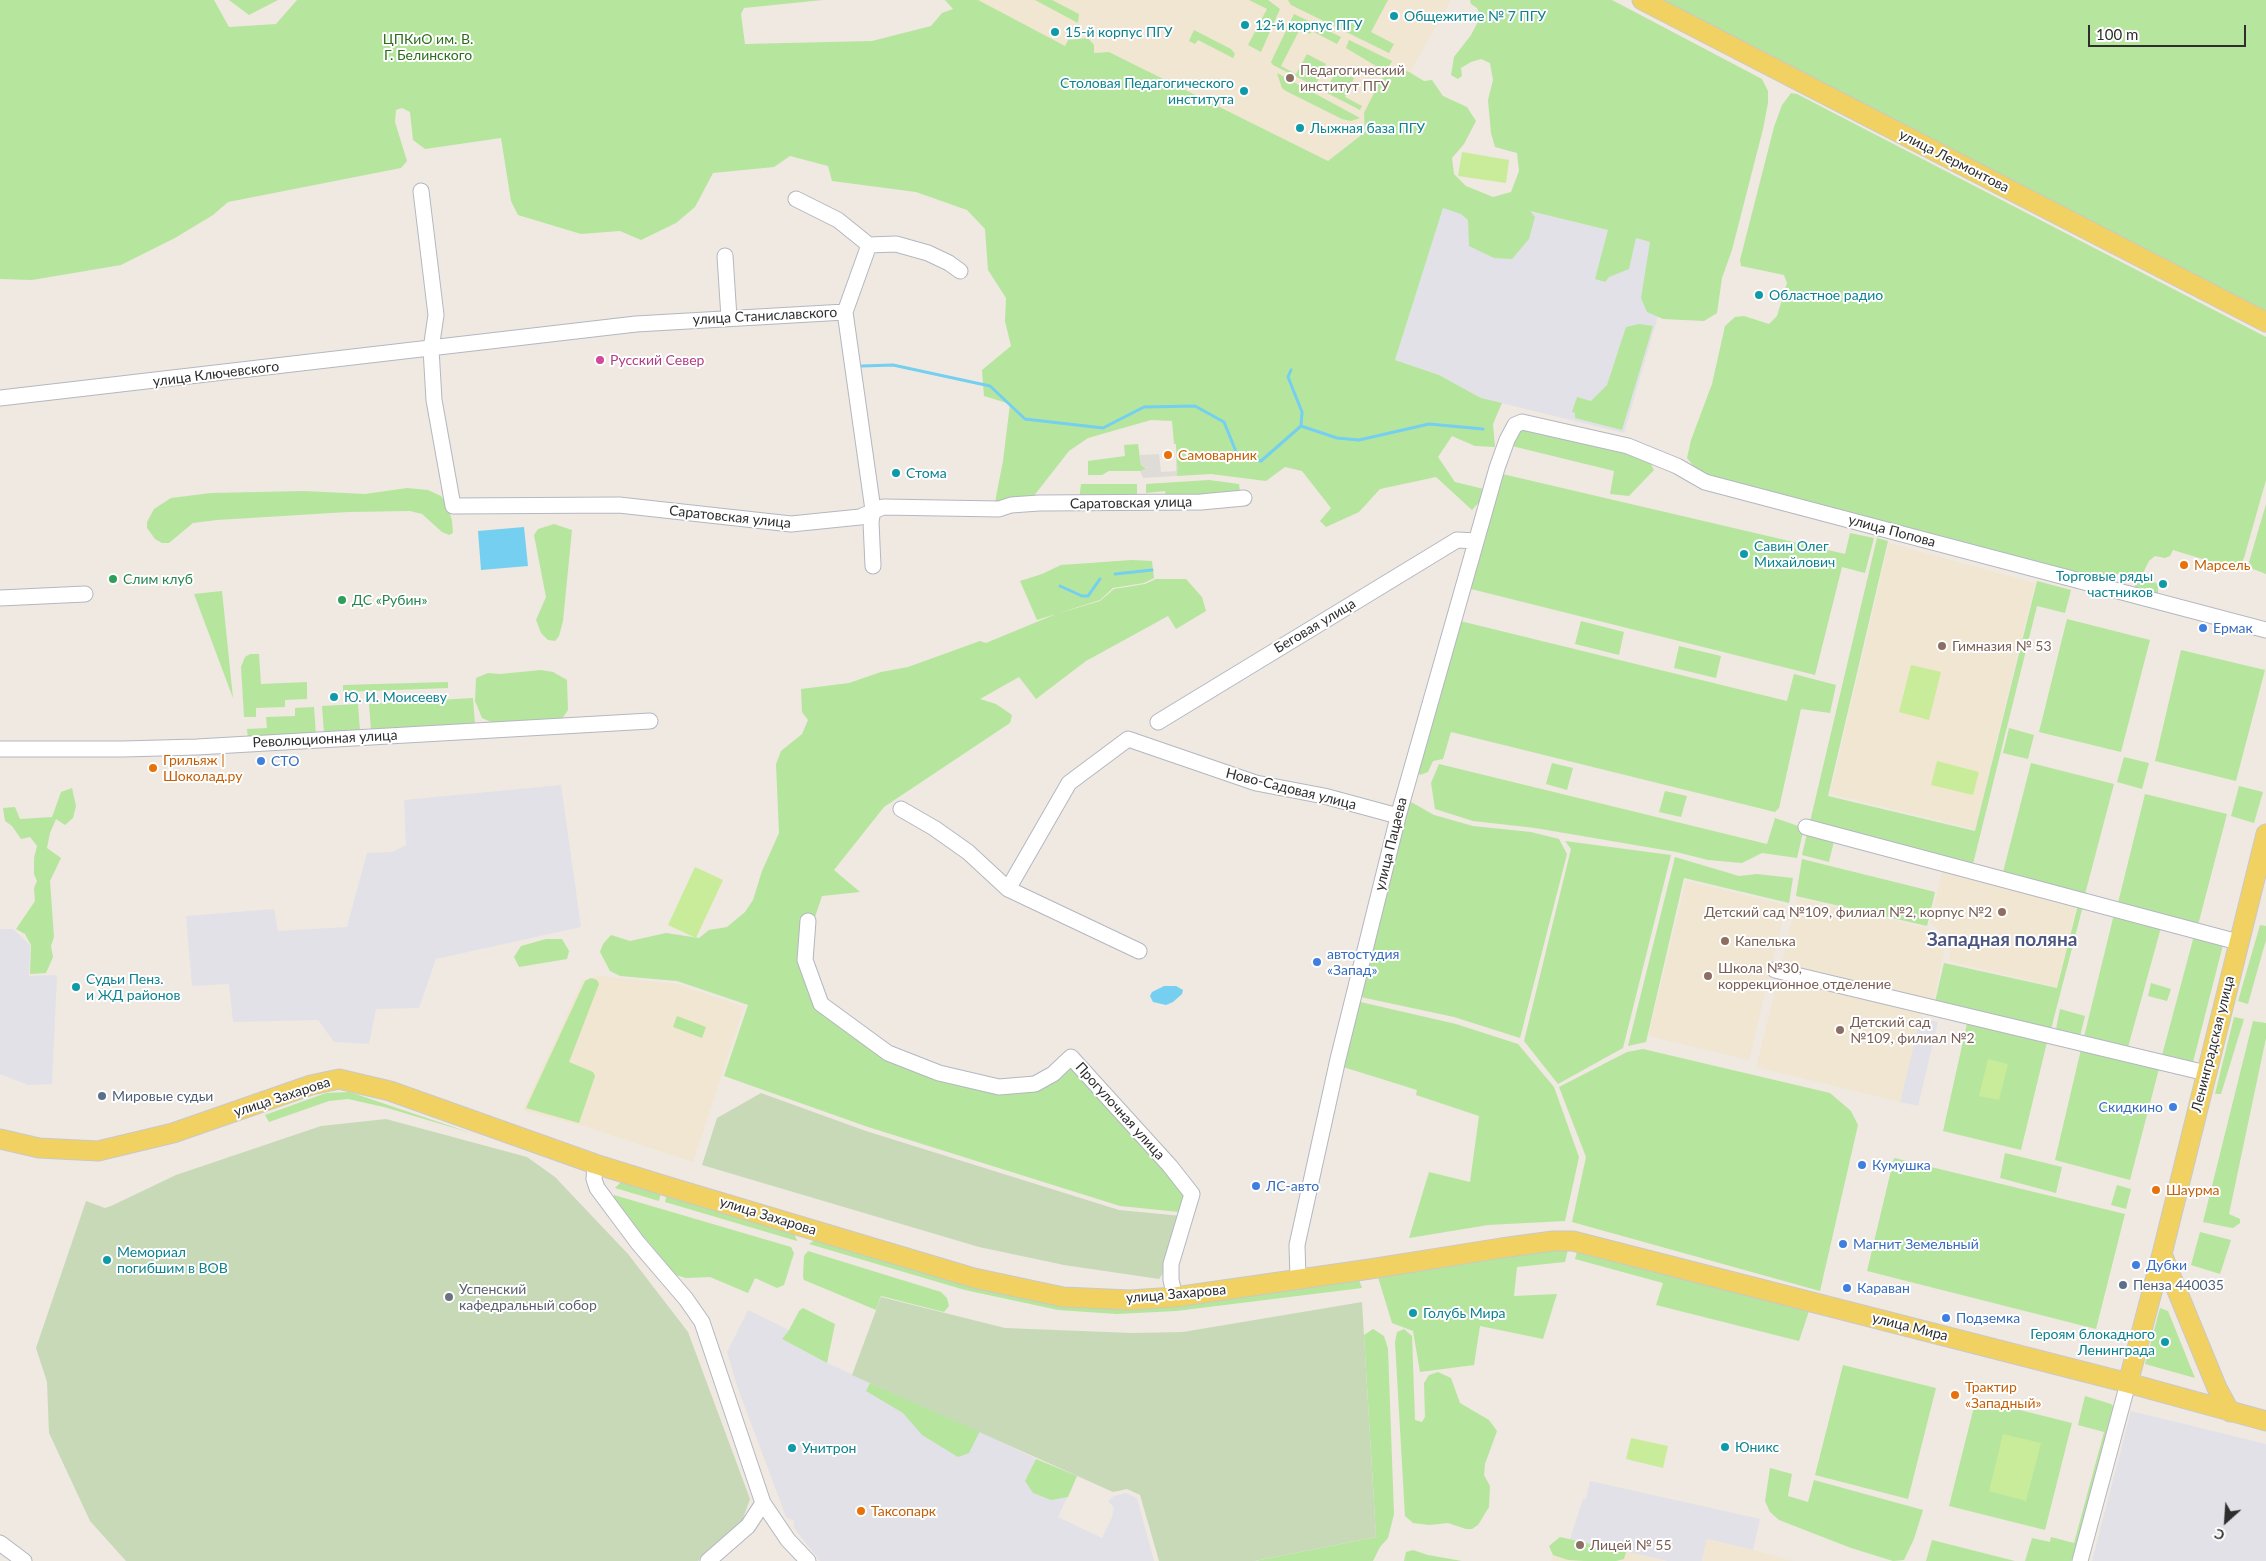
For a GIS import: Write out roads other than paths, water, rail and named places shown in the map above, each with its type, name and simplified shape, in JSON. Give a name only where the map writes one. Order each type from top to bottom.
[{"type":"main road","name":"улица Лермонтова","points":[[1642,0],[2266,322]]},
{"type":"main road","name":"Ленинградская улица","points":[[2128,1383],[2162,1254],[2266,834]]},
{"type":"main road","name":"улица Захарова","points":[[0,1139],[39,1148],[98,1150],[173,1133],[311,1085],[339,1079],[390,1091],[595,1164],[974,1278],[1063,1297],[1130,1300],[1175,1297],[1553,1241]]},
{"type":"main road","name":"улица Мира","points":[[1553,1241],[1573,1241],[1624,1253],[2128,1383],[2266,1421]]},
{"type":"main road","points":[[2162,1254],[2217,1388],[2230,1412]]},
{"type":"main road","points":[[2150,1296],[2157,1288],[2167,1286],[2174,1291],[2182,1303]]},
{"type":"street","points":[[421,191],[436,315],[431,349]]},
{"type":"street","points":[[796,199],[838,220],[869,245],[896,244],[928,253],[949,263],[960,272]]},
{"type":"street","points":[[845,312],[869,245]]},
{"type":"street","points":[[725,256],[729,318]]},
{"type":"street","name":"улица Станиславского","points":[[431,349],[636,324],[845,312],[873,510],[870,522],[873,566]]},
{"type":"street","name":"улица Ключевского","points":[[0,398],[431,349]]},
{"type":"street","name":"Саратовская улица","points":[[431,349],[434,400],[453,506],[619,504],[791,524],[860,517],[883,506],[999,509],[1011,505],[1039,503],[1201,502],[1244,498]]},
{"type":"street","name":"улица Пацаева","points":[[1298,1280],[1298,1245],[1338,1059],[1398,816],[1506,440],[1515,424],[1522,422]]},
{"type":"street","name":"улица Попова","points":[[1522,422],[1628,446],[1677,466],[1705,482],[2266,630]]},
{"type":"street","name":"Беговая улица","points":[[1158,722],[1457,540],[1476,541]]},
{"type":"street","points":[[0,598],[85,594]]},
{"type":"street","name":"Революционная улица","points":[[0,749],[123,749],[197,746],[650,721]]},
{"type":"street","name":"Ново-Садовая улица","points":[[1008,889],[1069,783],[1128,739],[1256,783],[1324,796],[1398,816]]},
{"type":"street","points":[[901,809],[934,828],[968,852],[1008,889],[1139,951]]},
{"type":"street","points":[[1806,827],[2238,942]]},
{"type":"street","name":"Прогулочная улица","points":[[808,921],[805,960],[821,1004],[874,1045],[909,1063],[931,1071],[969,1082],[998,1087],[1035,1084],[1053,1074],[1071,1057],[1170,1166],[1192,1194],[1171,1264],[1171,1280],[1175,1297]]},
{"type":"street","points":[[1775,970],[2206,1073]]},
{"type":"street","points":[[595,1164],[594,1179],[597,1188],[638,1243],[686,1299],[702,1322],[763,1503],[788,1540],[808,1561]]},
{"type":"street","points":[[2080,1561],[2128,1383]]},
{"type":"street","points":[[708,1561],[748,1526],[763,1503]]},
{"type":"street","points":[[0,1543],[24,1561]]},
{"type":"water","points":[[524,527],[528,566],[481,570],[478,531]]},
{"type":"water","points":[[1164,986],[1176,986],[1183,990],[1182,994],[1166,1005],[1153,1002],[1150,996],[1152,992]]},
{"type":"waterway","points":[[862,366],[893,365],[990,386],[1025,419],[1103,428],[1144,407],[1195,406],[1224,422],[1237,454],[1261,461],[1301,426],[1302,412],[1288,377],[1291,370]]},
{"type":"waterway","points":[[1301,426],[1337,438],[1359,440],[1429,424],[1483,429]]},
{"type":"waterway","points":[[1115,574],[1152,570]]},
{"type":"waterway","points":[[1060,586],[1082,596],[1088,596],[1100,579]]},
{"type":"place","name":"Общежитие № 7 ПГУ","points":[[1394,16]]},
{"type":"place","name":"12-й корпус ПГУ","points":[[1245,25]]},
{"type":"place","name":"15-й корпус ПГУ","points":[[1055,32]]},
{"type":"place","name":"Педагогический институт ПГУ","points":[[1290,78]]},
{"type":"place","name":"Столовая Педагогического института","points":[[1244,91]]},
{"type":"place","name":"Лыжная база ПГУ","points":[[1300,128]]},
{"type":"place","name":"Областное радио","points":[[1759,295]]},
{"type":"place","name":"Русский Север","points":[[600,360]]},
{"type":"place","name":"Самоварник","points":[[1168,455]]},
{"type":"place","name":"Стома","points":[[896,473]]},
{"type":"place","name":"Савин Олег Михайлович","points":[[1744,554]]},
{"type":"place","name":"Марсель","points":[[2184,565]]},
{"type":"place","name":"Слим клуб","points":[[113,579]]},
{"type":"place","name":"Торговые ряды частников","points":[[2163,584]]},
{"type":"place","name":"ДС «Рубин»","points":[[342,600]]},
{"type":"place","name":"Ермак","points":[[2203,628]]},
{"type":"place","name":"Гимназия № 53","points":[[1942,646]]},
{"type":"place","name":"Ю. И. Моисееву","points":[[334,697]]},
{"type":"place","name":"СТО","points":[[261,761]]},
{"type":"place","name":"Грильяж | Шоколад.ру","points":[[153,768]]},
{"type":"place","name":"Детский сад №109, филиал №2, корпус №2","points":[[2002,912]]},
{"type":"place","name":"Капелька","points":[[1725,941]]},
{"type":"place","name":"автостудия «Запад»","points":[[1317,962]]},
{"type":"place","name":"Школа №30, коррекционное отделение","points":[[1708,976]]},
{"type":"place","name":"Судьи Пенз. и ЖД районов","points":[[76,987]]},
{"type":"place","name":"Детский сад №109, филиал №2","points":[[1840,1030]]},
{"type":"place","name":"Мировые судьи","points":[[102,1096]]},
{"type":"place","name":"Скидкино","points":[[2173,1107]]},
{"type":"place","name":"Кумушка","points":[[1862,1165]]},
{"type":"place","name":"ЛС-авто","points":[[1256,1186]]},
{"type":"place","name":"Шаурма","points":[[2156,1190]]},
{"type":"place","name":"Магнит Земельный","points":[[1843,1244]]},
{"type":"place","name":"Мемориал погибшим в ВОВ","points":[[107,1260]]},
{"type":"place","name":"Дубки","points":[[2136,1265]]},
{"type":"place","name":"Пенза 440035","points":[[2123,1285]]},
{"type":"place","name":"Караван","points":[[1847,1288]]},
{"type":"place","name":"Успенский кафедральный собор","points":[[449,1297]]},
{"type":"place","name":"Голубь Мира","points":[[1413,1313]]},
{"type":"place","name":"Подземка","points":[[1946,1318]]},
{"type":"place","name":"Героям блокадного Ленинграда","points":[[2165,1342]]},
{"type":"place","name":"Трактир «Западный»","points":[[1955,1395]]},
{"type":"place","name":"Юникс","points":[[1725,1447]]},
{"type":"place","name":"Унитрон","points":[[792,1448]]},
{"type":"place","name":"Таксопарк","points":[[861,1511]]},
{"type":"place","name":"Лицей № 55","points":[[1580,1545]]},
{"type":"district","name":"Западная поляна","points":[[2002,940]]},
{"type":"park label","name":"ЦПКиО им. В. Г. Белинского","points":[[428,48]]}]
